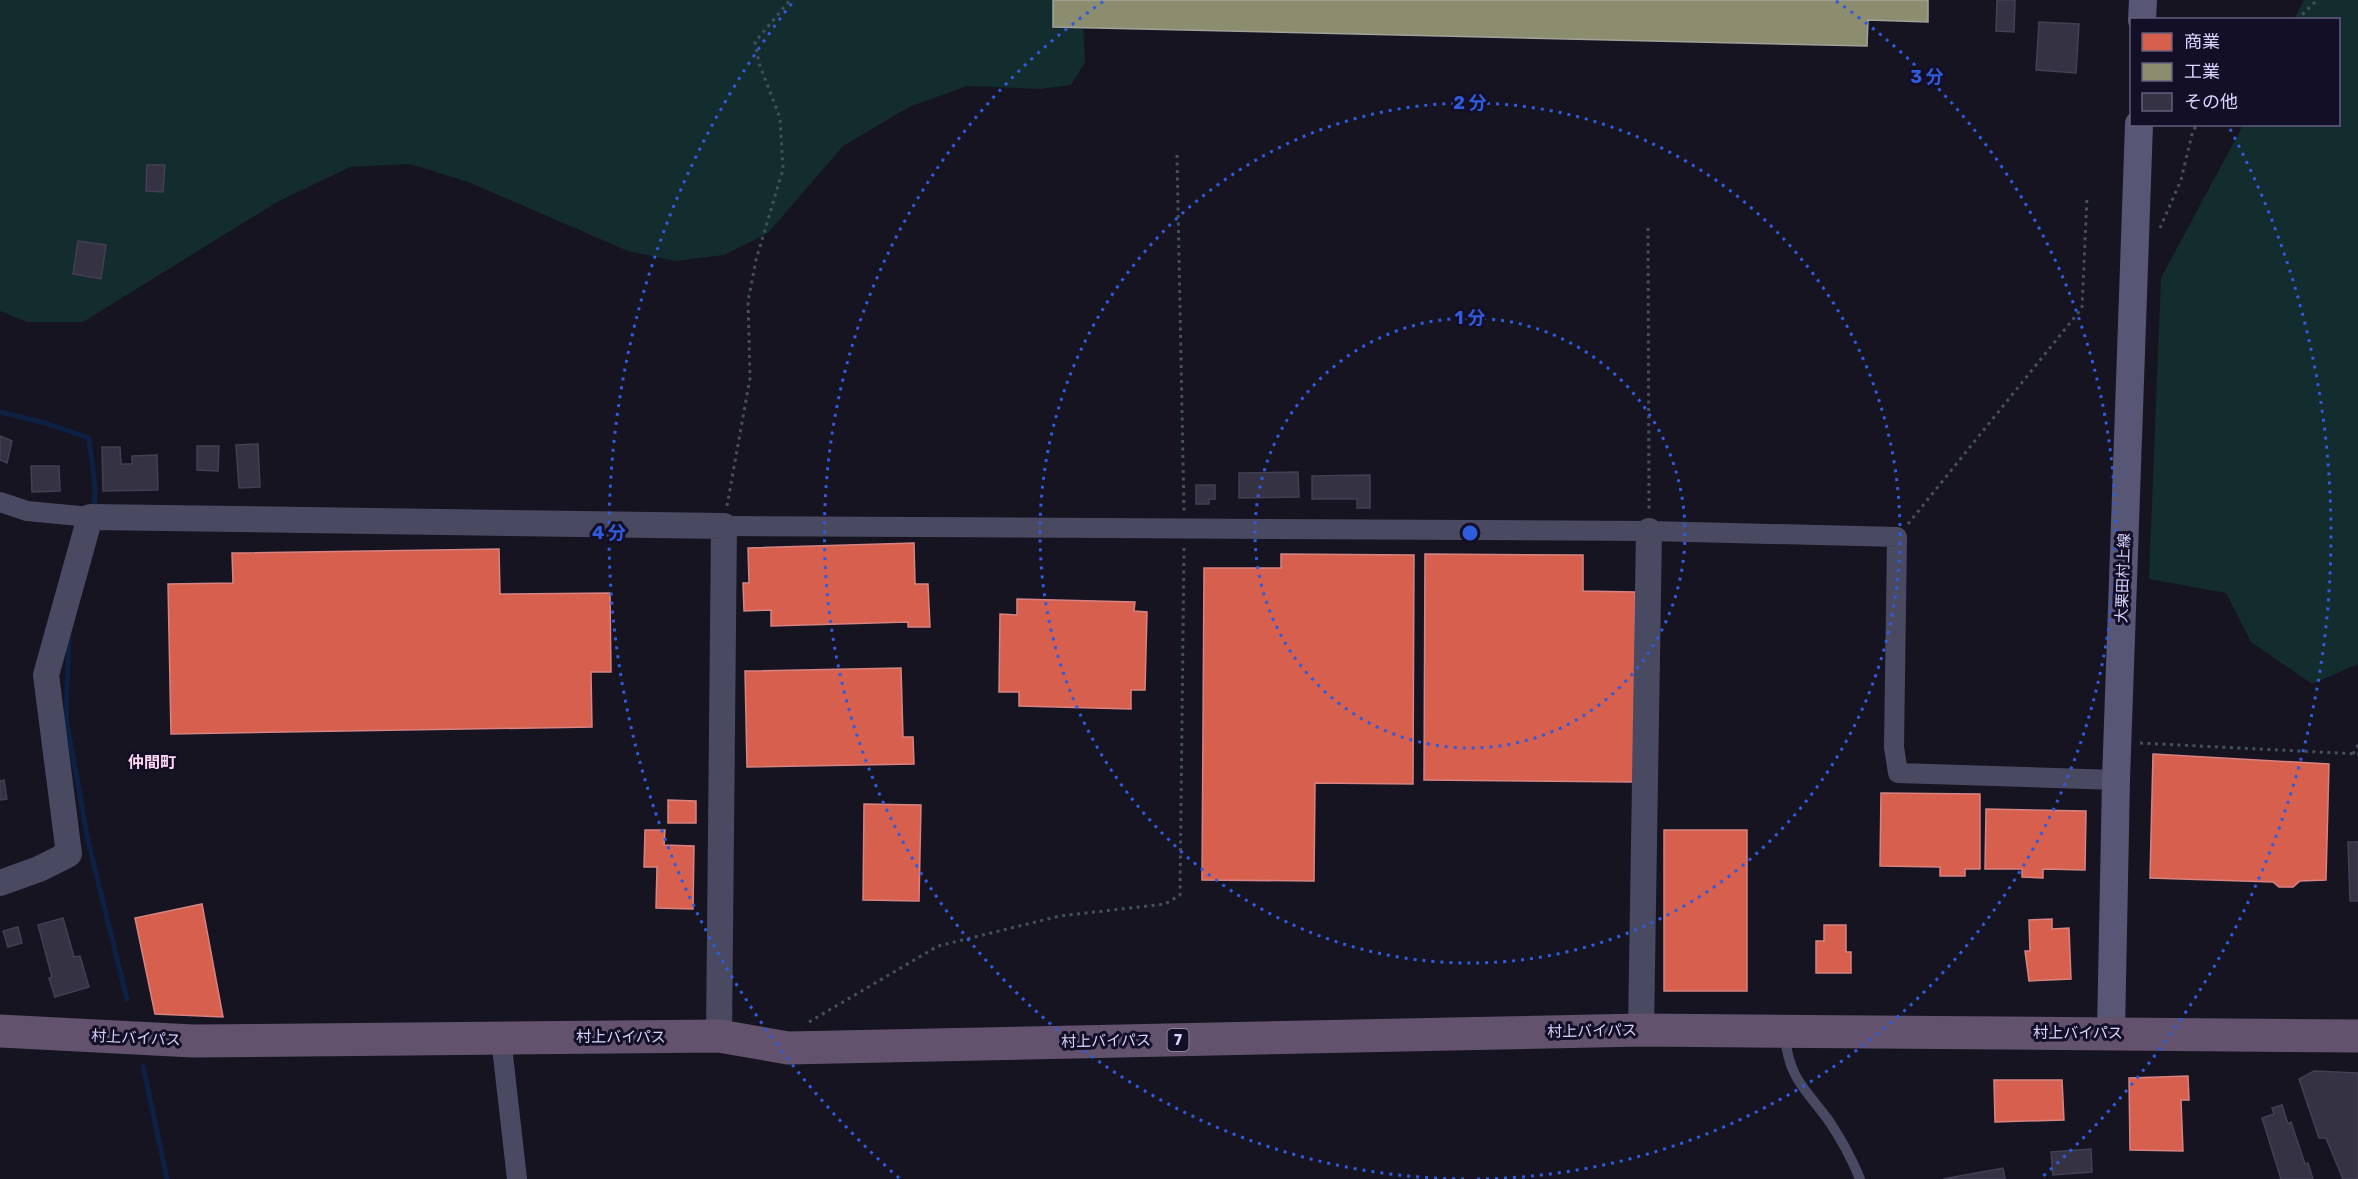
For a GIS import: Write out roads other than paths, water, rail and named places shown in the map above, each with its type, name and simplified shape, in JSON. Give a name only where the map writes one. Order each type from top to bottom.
[{"type":"highway","name":"村上バイパス","points":[[0,1031],[193,1041],[719,1036],[788,1048],[1641,1030],[2111,1032],[2358,1036]]},
{"type":"main road","points":[[2142,18],[2143,0]]},
{"type":"main road","name":"大栗田村上線","points":[[2111,1032],[2117,742],[2139,126]]},
{"type":"street","points":[[0,502],[27,511],[90,517],[990,529],[1184,527],[1649,531],[1897,537],[1894,747],[1898,773],[2116,780]]},
{"type":"street","points":[[0,883],[39,869],[69,854],[46,675],[90,517]]},
{"type":"street","points":[[719,1036],[724,526]]},
{"type":"street","points":[[1641,1030],[1649,531]]},
{"type":"street","points":[[501,1038],[517,1179]]},
{"type":"lane","points":[[1785,1032],[1787,1061],[1802,1089],[1829,1122],[1860,1179]]},
{"type":"waterway","points":[[0,412],[45,423],[89,438],[95,488],[94,509]]},
{"type":"waterway","points":[[69,635],[66,718],[88,841],[127,999]]},
{"type":"waterway","points":[[143,1066],[167,1179]]},
{"type":"district","name":"仲間町","points":[[152,762]]}]
